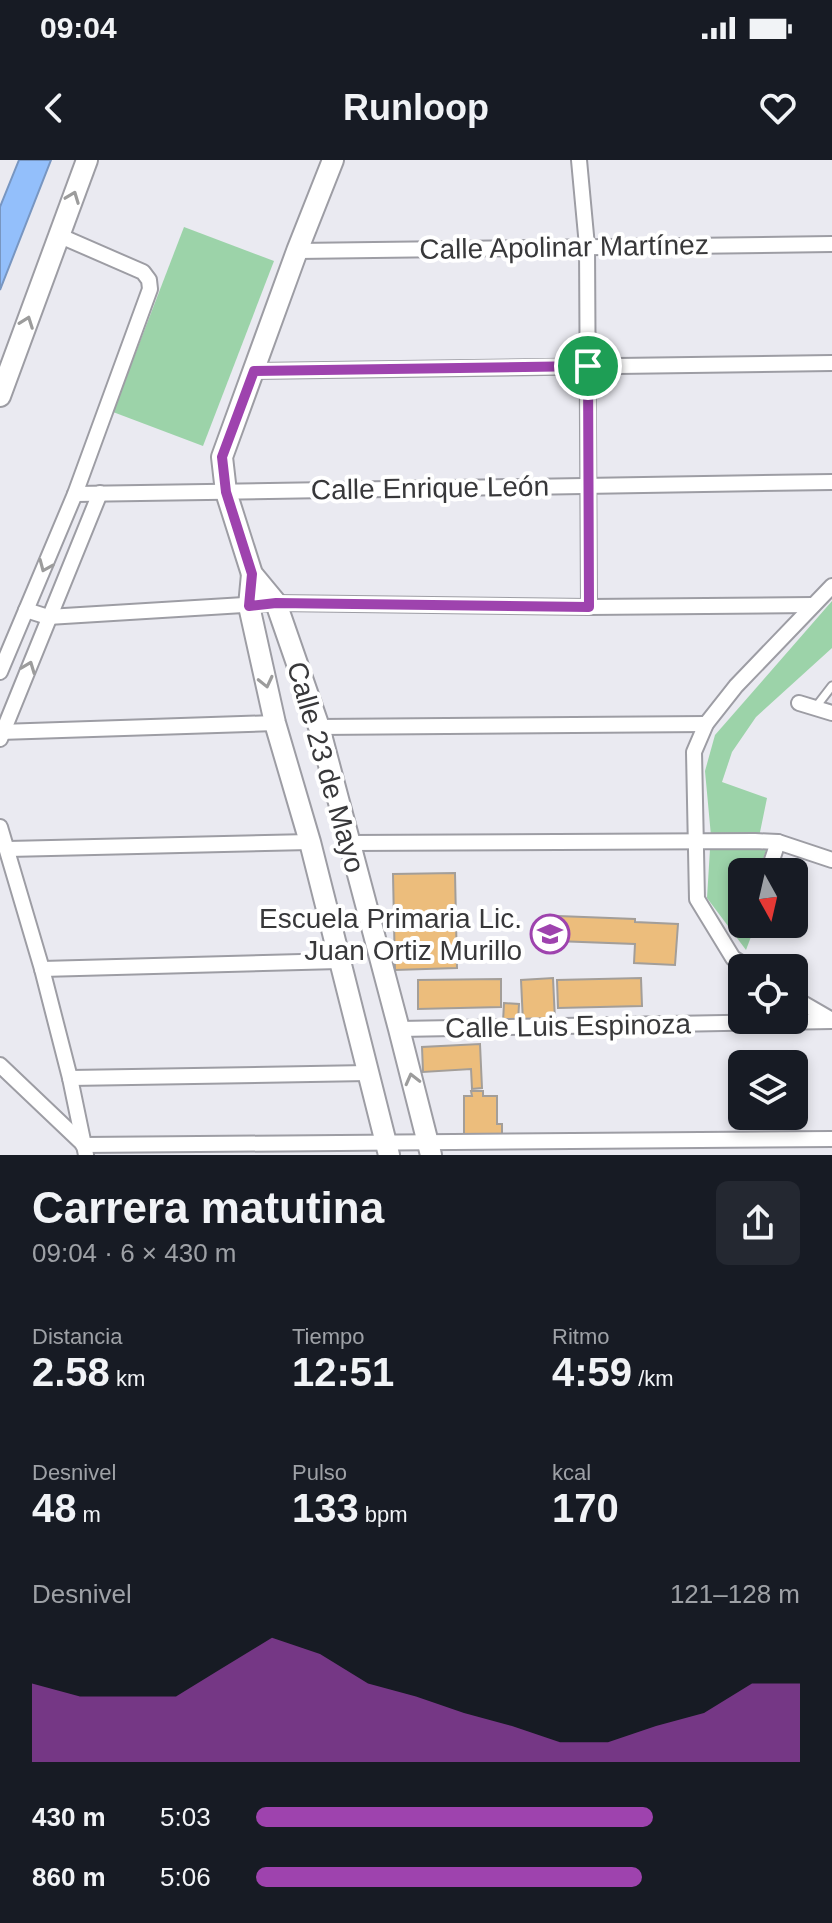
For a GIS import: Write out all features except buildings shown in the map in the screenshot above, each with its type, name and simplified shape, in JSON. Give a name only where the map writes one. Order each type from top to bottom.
[{"type":"street","points":[[0,396],[87,160]]},
{"type":"street","name":"Calle 23 de Mayo","points":[[333,160],[222,457],[226,492],[252,574],[276,603],[319,727],[429,1148]]},
{"type":"street","points":[[579,160],[587,246],[589,607]]},
{"type":"street","points":[[0,672],[75,494],[150,289],[149,280],[143,272],[58,235]]},
{"type":"street","name":"Calle Apolinar Martínez","points":[[297,251],[832,244]]},
{"type":"street","points":[[254,371],[832,363]]},
{"type":"street","name":"Calle Enrique León","points":[[75,494],[832,482]]},
{"type":"street","points":[[100,493],[1,735],[275,723]]},
{"type":"street","name":"Calle 23 de Mayo","points":[[252,574],[249,606],[275,723],[310,842],[387,1148]]},
{"type":"street","points":[[731,954],[697,899],[694,752],[706,724],[736,686],[832,586]]},
{"type":"street","points":[[26,610],[48,617],[276,603],[589,607],[813,605]]},
{"type":"street","points":[[799,703],[832,713]]},
{"type":"street","points":[[319,727],[706,724]]},
{"type":"street","points":[[0,827],[42,969],[85,1150]]},
{"type":"street","points":[[350,843],[755,841],[778,842],[832,860]]},
{"type":"street","points":[[8,849],[310,842]]},
{"type":"street","points":[[773,858],[778,842]]},
{"type":"street","points":[[42,969],[339,961]]},
{"type":"street","points":[[808,1006],[832,1021]]},
{"type":"street","name":"Calle Luis Espinoza","points":[[399,1029],[832,1021]]},
{"type":"street","points":[[0,1065],[85,1150],[429,1148],[832,1139]]},
{"type":"street","points":[[70,1078],[368,1073]]},
{"type":"lane","points":[[815,708],[832,686]]},
{"type":"green space","points":[[184,227],[274,261],[203,446],[113,412]]},
{"type":"green space","points":[[832,601],[832,648],[756,717],[732,752],[722,782],[767,798],[759,837],[711,836],[705,771],[715,735]]},
{"type":"green space","points":[[710,849],[766,850],[763,858],[728,858],[728,926],[707,898]]},
{"type":"green space","points":[[737,938],[750,938],[746,950]]},
{"type":"water","points":[[19,160],[51,160],[0,290],[0,207]]},
{"type":"place","name":"Escuela Primaria Lic. Juan Ortiz Murillo","points":[[550,934]]},
{"type":"route","points":[[588,366],[589,607],[276,603],[249,606],[252,574],[226,492],[222,457],[254,371],[588,366]]}]
